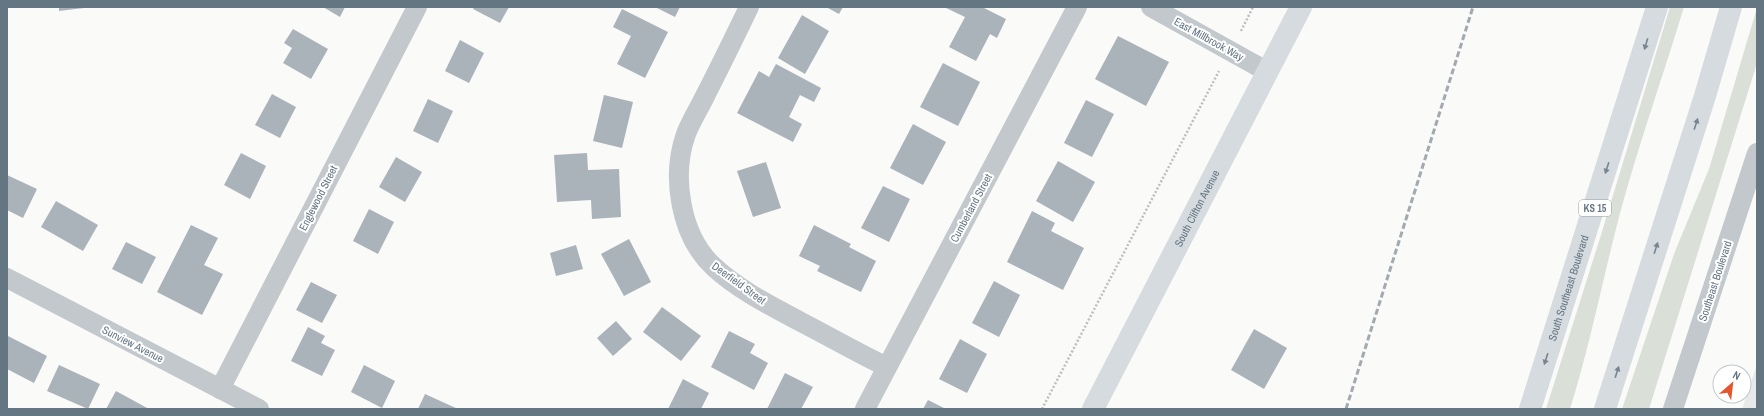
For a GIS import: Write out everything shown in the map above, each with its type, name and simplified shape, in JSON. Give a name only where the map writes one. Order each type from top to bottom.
[{"type":"main road","name":"South Clifton Avenue","points":[[1093,409],[1301,7]]},
{"type":"main road","name":"South Southeast Boulevard","points":[[1530,409],[1657,7]]},
{"type":"main road","points":[[1605,409],[1705,96],[1731,7]]},
{"type":"street","name":"Englewood Street","points":[[220,389],[417,7]]},
{"type":"street","name":"Deerfield Street","points":[[749,7],[686,134],[680,159],[679,183],[682,206],[689,228],[699,249],[714,267],[739,285],[764,302],[887,367]]},
{"type":"street","name":"Cumberland Street","points":[[865,409],[1077,7]]},
{"type":"street","name":"East Millbrook Way","points":[[1151,7],[1268,72]]},
{"type":"street","name":"Southeast Boulevard","points":[[1673,409],[1757,153]]},
{"type":"street","name":"Sunview Avenue","points":[[7,278],[259,409]]},
{"type":"path","points":[[1042,409],[1253,7]]},
{"type":"shaded area","points":[[1670,7],[1684,7],[1627,187],[1584,361],[1570,409],[1546,409],[1601,235]]},
{"type":"shaded area","points":[[1757,8],[1757,63],[1649,409],[1622,409],[1674,254],[1709,169]]},
{"type":"shaded area","points":[[1757,364],[1757,409],[1742,409],[1744,404],[1752,404],[1752,379]]},
{"type":"building","points":[[59,7],[84,7],[84,8],[59,11]]},
{"type":"building","points":[[323,7],[345,7],[340,17]]},
{"type":"building","points":[[474,7],[509,7],[500,23],[473,9]]},
{"type":"building","points":[[655,7],[680,7],[675,17]]},
{"type":"building","points":[[826,7],[843,7],[839,14]]},
{"type":"building","points":[[944,7],[982,7],[1006,19],[997,38],[990,34],[976,61],[949,47],[965,17]]},
{"type":"building","points":[[622,9],[668,32],[645,78],[617,64],[631,36],[613,27]]},
{"type":"building","points":[[802,15],[829,31],[805,74],[778,58]]},
{"type":"building","points":[[293,29],[328,49],[311,79],[283,63],[292,48],[284,43]]},
{"type":"building","points":[[1118,36],[1169,62],[1146,106],[1095,79]]},
{"type":"building","points":[[460,40],[484,53],[469,83],[445,71]]},
{"type":"building","points":[[943,63],[980,82],[958,126],[920,107]]},
{"type":"building","points":[[776,64],[821,88],[814,102],[800,95],[789,117],[802,124],[793,142],[737,113],[759,71],[769,77]]},
{"type":"building","points":[[272,94],[296,107],[280,138],[255,125]]},
{"type":"building","points":[[604,95],[633,102],[622,148],[593,141]]},
{"type":"building","points":[[428,99],[453,111],[438,143],[413,131]]},
{"type":"building","points":[[1086,100],[1114,114],[1092,157],[1064,143]]},
{"type":"building","points":[[913,124],[946,142],[923,185],[890,168]]},
{"type":"building","points":[[241,153],[266,166],[250,199],[224,185]]},
{"type":"building","points":[[587,153],[588,170],[619,169],[621,217],[592,219],[591,200],[557,202],[554,155]]},
{"type":"building","points":[[396,157],[422,172],[405,202],[379,187]]},
{"type":"building","points":[[1058,161],[1095,182],[1073,222],[1036,201]]},
{"type":"building","points":[[766,162],[781,208],[753,217],[737,171]]},
{"type":"building","points":[[7,175],[37,189],[23,218],[7,210]]},
{"type":"building","points":[[883,186],[910,199],[889,242],[861,228]]},
{"type":"building","points":[[56,201],[98,225],[83,251],[41,227]]},
{"type":"building","points":[[369,209],[394,222],[378,254],[353,241]]},
{"type":"building","points":[[1032,211],[1055,223],[1051,231],[1084,248],[1063,290],[1007,262]]},
{"type":"building","points":[[191,225],[218,238],[204,265],[223,274],[202,315],[157,292]]},
{"type":"building","points":[[814,225],[851,244],[849,247],[876,261],[861,292],[817,271],[820,266],[799,256]]},
{"type":"building","points":[[629,239],[651,282],[624,296],[601,254]]},
{"type":"building","points":[[126,242],[156,257],[142,284],[112,269]]},
{"type":"building","points":[[576,245],[583,269],[556,276],[550,253]]},
{"type":"building","points":[[994,281],[1020,295],[999,337],[972,323]]},
{"type":"building","points":[[311,282],[337,295],[322,323],[296,310]]},
{"type":"building","points":[[662,307],[701,336],[681,361],[643,332]]},
{"type":"building","points":[[616,321],[632,339],[613,356],[597,338]]},
{"type":"building","points":[[308,327],[325,336],[321,343],[335,350],[322,376],[291,361]]},
{"type":"building","points":[[1254,329],[1287,348],[1264,389],[1231,370]]},
{"type":"building","points":[[729,331],[755,344],[750,353],[768,363],[754,390],[711,367]]},
{"type":"building","points":[[8,336],[47,356],[34,383],[7,369]]},
{"type":"building","points":[[960,339],[987,354],[967,393],[939,379]]},
{"type":"building","points":[[59,365],[100,384],[88,409],[47,391]]},
{"type":"building","points":[[364,365],[395,381],[382,408],[351,392]]},
{"type":"building","points":[[785,373],[813,387],[801,409],[767,409]]},
{"type":"building","points":[[683,379],[709,393],[701,409],[668,409]]},
{"type":"building","points":[[116,391],[149,409],[106,409]]},
{"type":"building","points":[[425,394],[458,409],[418,409]]},
{"type":"building","points":[[928,400],[946,409],[923,409]]},
{"type":"railway","points":[[1346,409],[1473,7]]}]
